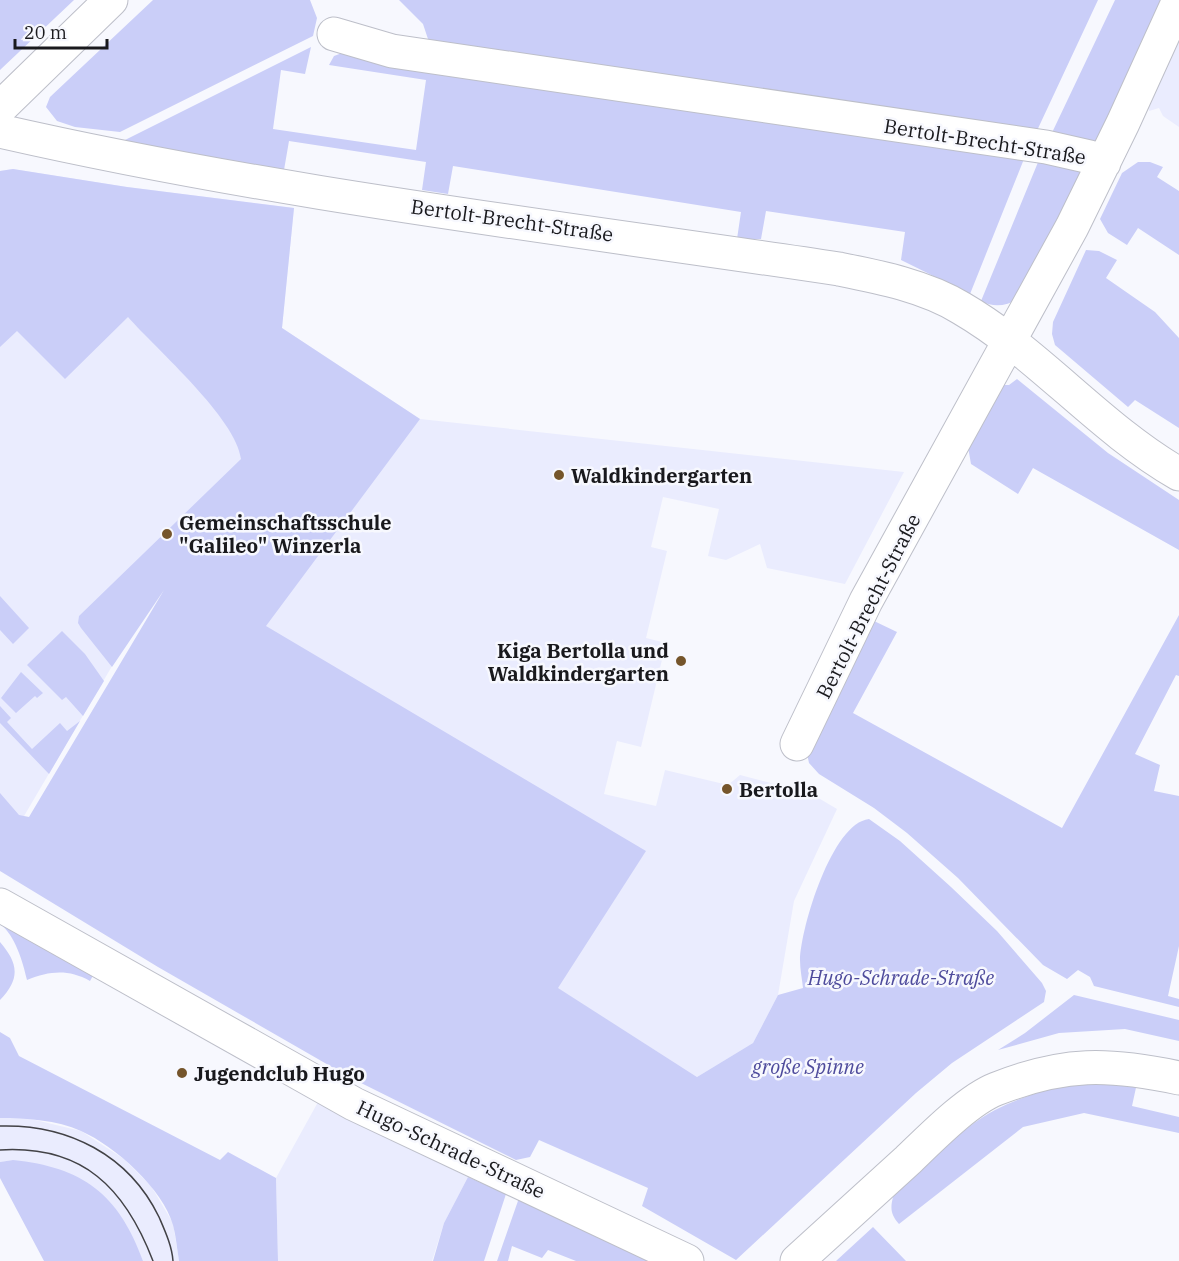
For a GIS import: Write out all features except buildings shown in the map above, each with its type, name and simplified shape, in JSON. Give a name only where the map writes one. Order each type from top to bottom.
[{"type":"street","points":[[0,108],[111,0]]},
{"type":"street","name":"Bertolt-Brecht-Straße","points":[[797,744],[866,600],[1010,343],[1104,163],[1179,0]]},
{"type":"street","name":"Bertolt-Brecht-Straße","points":[[334,34],[392,51],[1046,147],[1090,157],[1104,163]]},
{"type":"street","name":"Bertolt-Brecht-Straße","points":[[0,131],[113,156],[296,188],[839,268],[890,279],[959,307],[1010,343]]},
{"type":"street","points":[[1010,343],[1121,434],[1179,474]]},
{"type":"street","name":"Hugo-Schrade-Straße","points":[[0,905],[354,1104],[687,1261]]},
{"type":"street","points":[[797,1261],[946,1124],[994,1090],[1042,1074],[1086,1066],[1129,1068],[1179,1078]]},
{"type":"shaded area","points":[[1179,30],[1179,127],[1163,116],[1159,108],[1149,111],[1149,100]]},
{"type":"shaded area","points":[[13,169],[127,187],[294,208],[282,328],[420,419],[904,472],[845,584],[767,568],[760,544],[726,560],[708,556],[719,509],[663,497],[651,547],[667,551],[646,638],[666,643],[641,747],[617,741],[604,794],[656,806],[665,770],[728,785],[740,775],[810,793],[837,809],[794,901],[778,995],[753,1043],[697,1077],[557,988],[645,852],[169,569],[0,857],[0,171]]},
{"type":"shaded area","points":[[318,1102],[468,1177],[444,1223],[432,1261],[278,1261],[276,1178]]},
{"type":"shaded area","points":[[0,1118],[27,1118],[81,1131],[124,1159],[151,1186],[173,1223],[179,1261],[143,1261],[125,1222],[13,1160],[0,1162]]},
{"type":"green space","points":[[0,0],[74,0],[0,70]]},
{"type":"green space","points":[[153,0],[310,0],[317,18],[313,36],[120,132],[75,127],[57,121],[46,107],[50,97]]},
{"type":"green space","points":[[399,0],[1098,0],[1034,137],[435,46],[428,39],[423,24]]},
{"type":"green space","points":[[1115,0],[1164,0],[1098,139],[1091,144],[1049,139]]},
{"type":"green space","points":[[311,47],[305,74],[281,70],[273,129],[416,150],[426,80],[329,65],[334,56],[342,53],[1026,154],[970,294],[901,260],[905,232],[766,211],[761,239],[737,239],[741,212],[453,166],[448,194],[422,190],[426,162],[289,141],[284,170],[124,145],[125,140]]},
{"type":"green space","points":[[1041,155],[1079,168],[1082,175],[1022,297],[1002,305],[986,303],[981,301]]},
{"type":"green space","points":[[1138,162],[1150,162],[1163,167],[1157,177],[1179,191],[1179,255],[1138,228],[1127,245],[1108,233],[1100,219],[1122,173]]},
{"type":"green space","name":"große Spinne","points":[[13,169],[127,187],[294,208],[282,328],[420,419],[266,626],[646,851],[558,988],[697,1077],[753,1043],[778,995],[803,988],[800,963],[802,945],[821,879],[843,838],[855,825],[869,819],[900,841],[997,931],[1042,983],[1046,991],[1044,1002],[952,1063],[916,1093],[736,1260],[642,1206],[648,1188],[539,1140],[530,1157],[516,1160],[351,1078],[158,967],[0,871],[0,793],[19,815],[29,817],[164,590],[112,667],[81,628],[78,623],[79,616],[241,459],[236,442],[211,405],[128,317],[65,379],[17,331],[0,347],[0,171]]},
{"type":"green space","points":[[1086,250],[1099,251],[1117,260],[1106,278],[1155,312],[1179,338],[1179,428],[1135,400],[1128,407],[1055,345],[1052,334],[1053,322]]},
{"type":"green space","points":[[1017,379],[1108,453],[1179,500],[1179,550],[1033,468],[1018,494],[971,464],[968,447],[1000,385],[1009,385]]},
{"type":"green space","points":[[0,596],[29,628],[13,644],[0,630]]},
{"type":"green space","points":[[1179,615],[1179,676],[1176,675],[1135,754],[1160,765],[1154,791],[1179,796],[1179,946],[1168,996],[1179,999],[1179,1007],[1094,986],[1090,977],[1078,970],[1067,979],[1043,965],[958,878],[907,833],[874,808],[819,774],[809,763],[806,749],[874,621],[897,632],[853,713],[1062,828]]},
{"type":"green space","points":[[62,631],[85,654],[104,681],[83,716],[66,697],[62,700],[27,665]]},
{"type":"green space","points":[[21,672],[43,693],[37,698],[35,696],[16,713],[1,698]]},
{"type":"green space","points":[[0,706],[11,718],[7,722],[32,749],[60,723],[67,731],[80,721],[49,774],[0,723]]},
{"type":"green space","points":[[0,913],[95,972],[90,981],[66,973],[43,975],[27,980],[14,942],[0,924]]},
{"type":"green space","points":[[0,942],[11,957],[15,971],[11,985],[0,1000]]},
{"type":"green space","points":[[1074,995],[1179,1020],[1179,1041],[1125,1029],[1059,1033],[998,1050],[1025,1033]]},
{"type":"green space","points":[[0,1032],[10,1038],[19,1056],[220,1160],[228,1152],[276,1178],[278,1261],[179,1261],[174,1229],[168,1211],[148,1183],[122,1158],[94,1138],[72,1127],[41,1120],[0,1118]]},
{"type":"green space","points":[[1082,1080],[1137,1083],[1132,1106],[1179,1117],[1179,1133],[1084,1113],[1023,1127],[899,1224],[896,1221],[892,1212],[893,1197],[969,1127],[995,1110],[1016,1101]]},
{"type":"green space","points":[[13,1160],[59,1169],[95,1188],[110,1201],[122,1218],[143,1261],[44,1261],[0,1178],[0,1162]]},
{"type":"green space","points":[[468,1177],[506,1194],[484,1261],[433,1261],[444,1223]]},
{"type":"green space","points":[[519,1198],[654,1261],[576,1261],[548,1250],[542,1258],[512,1246],[508,1261],[497,1261]]},
{"type":"green space","points":[[873,1227],[906,1261],[836,1261]]},
{"type":"tram line","points":[[0,1126],[49,1131],[94,1147],[113,1160],[131,1176],[146,1195],[166,1233],[173,1261]]},
{"type":"tram line","points":[[0,1150],[29,1150],[55,1155],[78,1164],[97,1176],[114,1192],[129,1212],[153,1261]]},
{"type":"place","name":"Waldkindergarten","points":[[559,475]]},
{"type":"place","name":"Gemeinschaftsschule \"Galileo\" Winzerla","points":[[167,534]]},
{"type":"place","name":"Kiga Bertolla und Waldkindergarten","points":[[681,661]]},
{"type":"place","name":"Bertolla","points":[[727,789]]},
{"type":"place","name":"Jugendclub Hugo","points":[[182,1073]]}]
